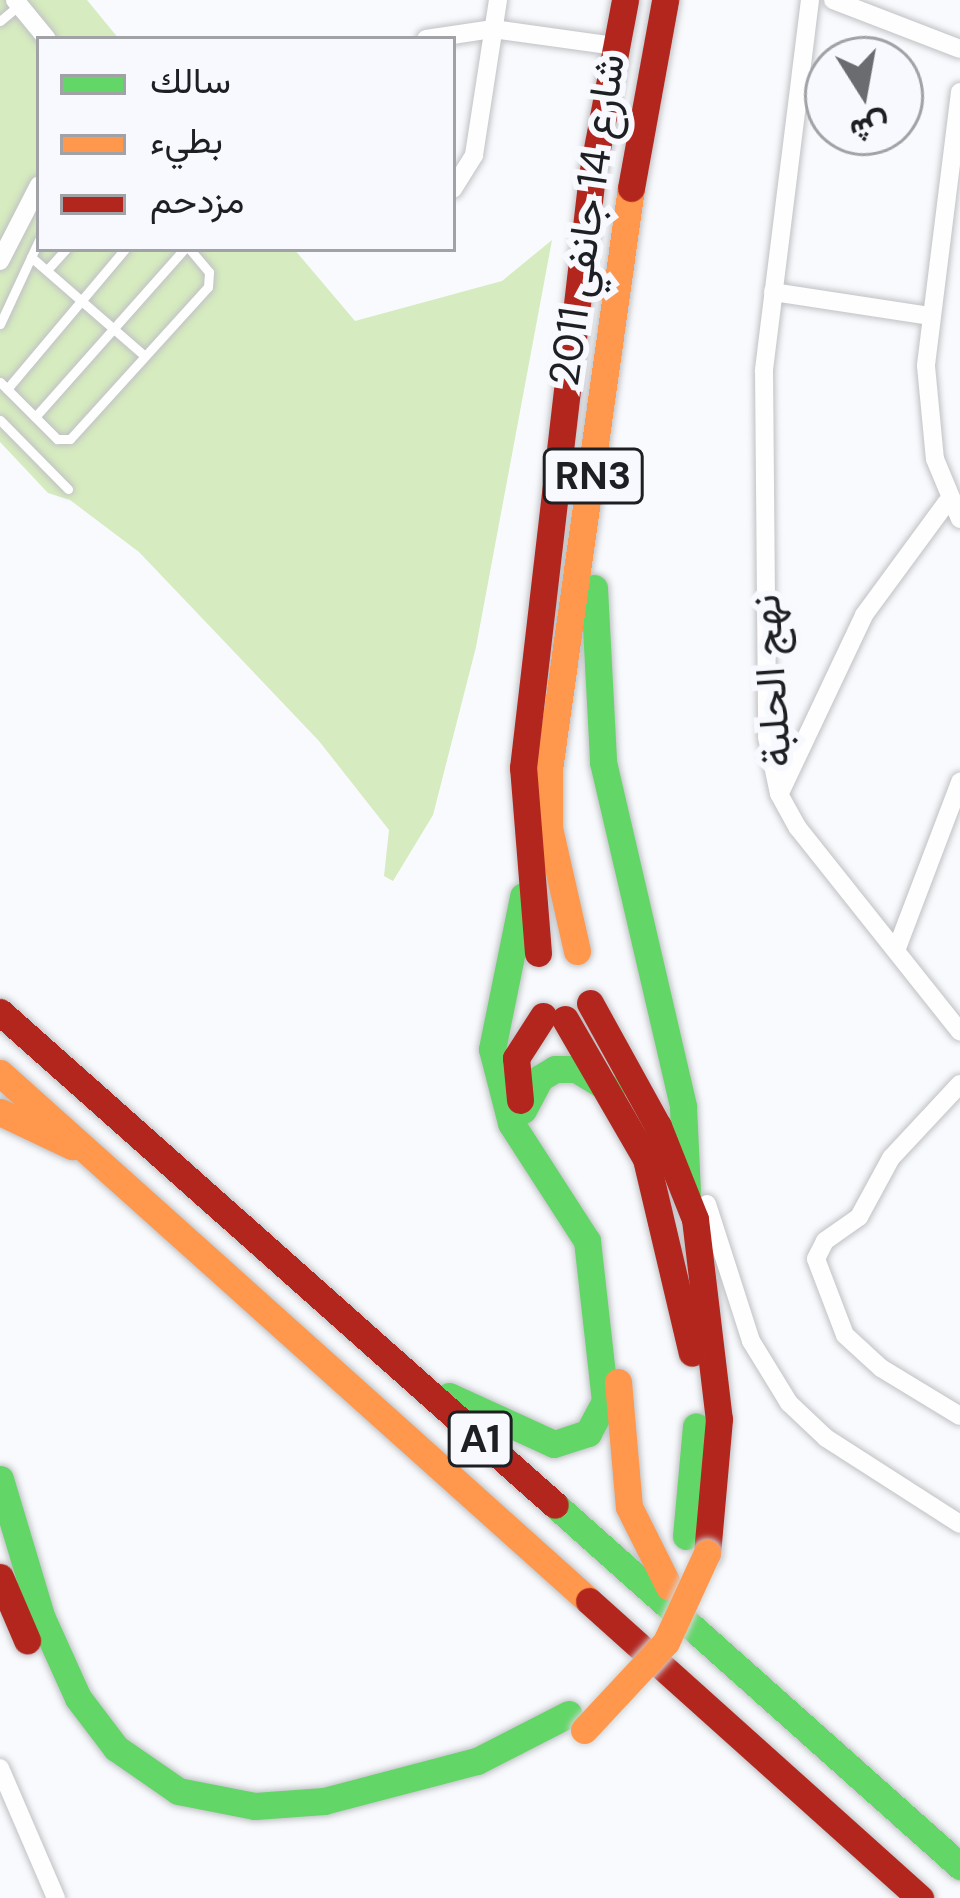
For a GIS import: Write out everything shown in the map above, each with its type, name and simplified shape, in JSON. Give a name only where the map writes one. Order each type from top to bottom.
[{"type":"highway","name":"شارع 14 جانفي 2011","points":[[554,1017],[528,1001],[523,981],[538,953],[527,857],[526,741],[592,176],[626,0]]},
{"type":"highway","name":"شارع 14 جانفي 2011","points":[[665,0],[640,122],[548,795],[578,951],[594,968],[590,1003],[687,1192]]},
{"type":"highway","points":[[0,1577],[47,1689],[77,1736],[132,1787],[196,1819],[263,1830],[330,1822],[494,1778],[577,1722],[652,1662],[719,1478],[717,1384],[687,1192],[690,1154],[598,726],[592,483]]},
{"type":"highway","points":[[424,1390],[554,1444],[588,1432],[605,1401],[587,1241],[511,1123],[492,1049],[527,857]]},
{"type":"highway","points":[[538,953],[578,951]]},
{"type":"highway","points":[[590,1003],[554,1017],[516,1058],[524,1110],[602,1236],[613,1284],[629,1507],[655,1567],[698,1629]]},
{"type":"highway","name":"A1","points":[[0,1012],[960,1866]]},
{"type":"highway","points":[[554,1017],[614,1092],[657,1188],[691,1339],[697,1545]]},
{"type":"highway","points":[[524,1110],[540,1078],[555,1069],[576,1069],[614,1092]]},
{"type":"highway","name":"A1","points":[[0,1072],[920,1898]]},
{"type":"highway","points":[[0,1112],[46,1140],[85,1146]]},
{"type":"highway","points":[[0,1479],[41,1616],[78,1698],[116,1748],[178,1791],[255,1806],[324,1801],[490,1757],[577,1722]]},
{"type":"street","points":[[456,184],[474,155],[499,0]]},
{"type":"street","name":"نهج الحلبة","points":[[779,794],[767,737],[761,446],[773,292],[809,0]]},
{"type":"street","points":[[833,0],[960,49]]},
{"type":"street","points":[[17,3],[44,36]]},
{"type":"street","points":[[446,36],[493,29],[616,46]]},
{"type":"street","points":[[960,92],[955,203],[930,316],[928,413],[947,502],[960,519]]},
{"type":"street","points":[[0,261],[36,191]]},
{"type":"street","points":[[773,292],[930,316]]},
{"type":"street","name":"نهج الحلبة","points":[[779,794],[800,740],[864,615],[947,502]]},
{"type":"street","points":[[767,737],[800,740]]},
{"type":"street","points":[[897,948],[960,782]]},
{"type":"street","points":[[779,794],[810,845],[960,1032]]},
{"type":"street","points":[[960,1084],[891,1158],[852,1225],[825,1241],[816,1259],[845,1335],[881,1368],[960,1417]]},
{"type":"street","points":[[690,1154],[744,1324],[774,1384],[826,1438],[960,1524]]},
{"type":"street","points":[[0,1768],[56,1898]]},
{"type":"lane","points":[[0,21],[17,3]]},
{"type":"lane","points":[[0,324],[36,247]]},
{"type":"lane","points":[[47,270],[63,252]]},
{"type":"lane","points":[[122,252],[3,386],[57,439],[70,439],[209,283],[189,252]]},
{"type":"lane","points":[[35,417],[184,252]]},
{"type":"lane","points":[[32,257],[146,356]]},
{"type":"lane","points":[[0,420],[68,489]]},
{"type":"green space","points":[[0,0],[87,0],[117,36],[36,36],[36,252],[297,252],[355,321],[502,281],[552,240],[476,647],[433,815],[393,881],[384,876],[389,830],[319,741],[139,552],[70,500],[48,493],[0,442]]},
{"type":"traffic: fast","points":[[594,588],[603,762],[683,1107],[687,1192]]},
{"type":"traffic: fast","points":[[449,1396],[554,1444],[588,1433],[605,1401],[587,1241],[511,1123],[492,1049],[523,896]]},
{"type":"traffic: fast","points":[[523,1110],[540,1078],[555,1069],[576,1069],[611,1090]]},
{"type":"traffic: fast","points":[[686,1536],[696,1426]]},
{"type":"traffic: fast","points":[[0,1479],[41,1616],[78,1698],[116,1748],[178,1791],[255,1806],[324,1801],[477,1761],[569,1714]]},
{"type":"traffic: fast","points":[[555,1505],[960,1866]]},
{"type":"traffic: slow","points":[[577,951],[549,828],[549,769],[631,188]]},
{"type":"traffic: slow","points":[[0,1073],[589,1601]]},
{"type":"traffic: slow","points":[[0,1112],[72,1146]]},
{"type":"traffic: slow","points":[[618,1382],[629,1507],[669,1587]]},
{"type":"traffic: slow","points":[[584,1730],[666,1642],[707,1553]]},
{"type":"traffic: jam","points":[[538,953],[523,768],[592,175],[625,0]]},
{"type":"traffic: jam","points":[[631,188],[665,0]]},
{"type":"traffic: jam","points":[[590,1003],[658,1126],[695,1219],[719,1419],[707,1553]]},
{"type":"traffic: jam","points":[[0,1012],[555,1505]]},
{"type":"traffic: jam","points":[[520,1100],[516,1058],[543,1016]]},
{"type":"traffic: jam","points":[[565,1019],[646,1159],[692,1353]]},
{"type":"traffic: jam","points":[[0,1577],[27,1640]]},
{"type":"traffic: jam","points":[[589,1601],[920,1898]]}]
